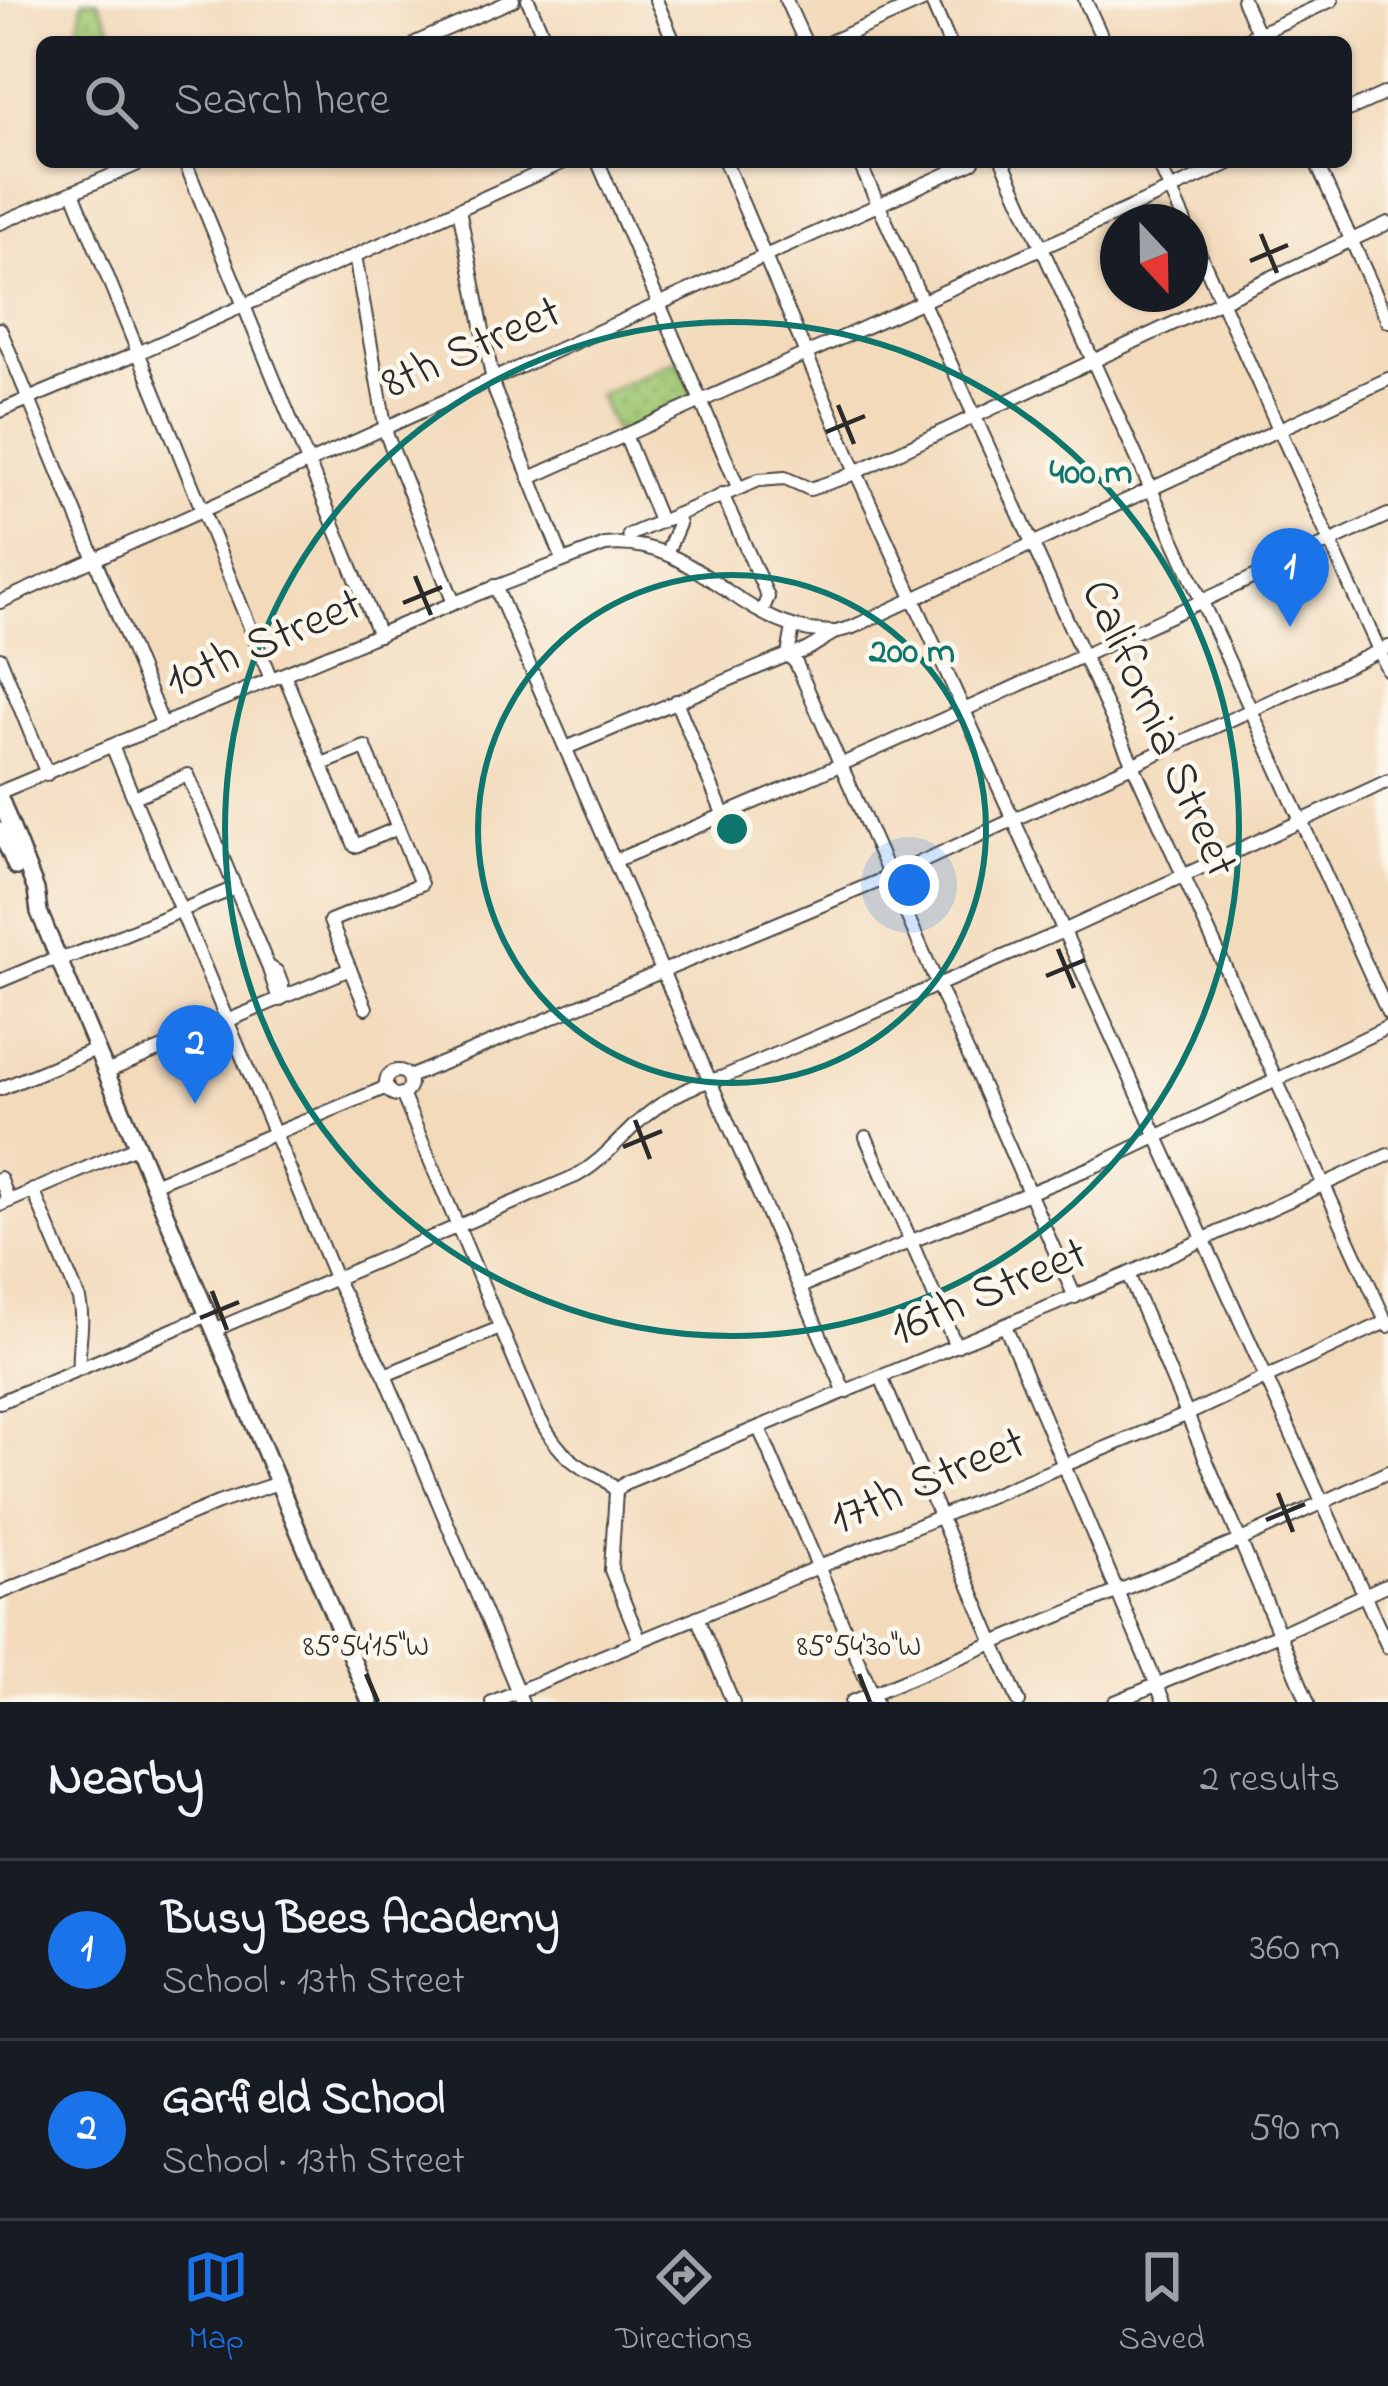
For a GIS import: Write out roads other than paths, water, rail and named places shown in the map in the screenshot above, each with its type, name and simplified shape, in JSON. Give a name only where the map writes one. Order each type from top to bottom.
[{"type":"main road","points":[[0,795],[36,890],[35,900]]},
{"type":"main road","points":[[0,830],[27,893],[35,900],[370,1702]]},
{"type":"street","points":[[431,36],[513,0]]},
{"type":"street","points":[[528,0],[543,36]]},
{"type":"street","points":[[656,0],[671,36]]},
{"type":"street","points":[[786,0],[802,36]]},
{"type":"street","points":[[844,36],[928,0],[946,36]]},
{"type":"street","points":[[1084,0],[1100,36]]},
{"type":"street","points":[[1243,0],[1259,36]]},
{"type":"street","points":[[1264,36],[1332,0]]},
{"type":"street","points":[[1352,108],[1388,92]]},
{"type":"street","points":[[0,223],[129,168]]},
{"type":"street","points":[[187,168],[379,634]]},
{"type":"street","points":[[0,411],[551,168]]},
{"type":"street","points":[[601,168],[738,488]]},
{"type":"street","points":[[728,168],[856,472],[1388,1646]]},
{"type":"street","name":"California Street","points":[[862,168],[1388,1323]]},
{"type":"street","name":"8th Street","points":[[0,602],[960,168]]},
{"type":"street","points":[[1006,168],[1388,1013]]},
{"type":"street","points":[[1161,168],[1177,204]]},
{"type":"street","points":[[530,478],[1219,168]]},
{"type":"street","points":[[1319,168],[1388,321]]},
{"type":"street","points":[[73,192],[202,510],[322,764],[355,846],[398,828]]},
{"type":"street","points":[[459,209],[495,391],[562,560]]},
{"type":"street","name":"10th Street","points":[[0,795],[495,586],[627,539],[722,494],[776,477],[818,488],[1388,223]]},
{"type":"street","points":[[355,256],[385,428],[454,603]]},
{"type":"street","points":[[1208,270],[1330,542],[1384,649],[1388,670]]},
{"type":"street","points":[[0,328],[163,724]]},
{"type":"street","points":[[627,539],[667,553],[793,626],[834,632],[854,627],[1388,379]]},
{"type":"street","points":[[625,435],[661,521]]},
{"type":"street","points":[[722,494],[768,598],[762,611]]},
{"type":"street","points":[[667,553],[679,524],[675,514]]},
{"type":"street","points":[[614,861],[842,765],[1388,515]]},
{"type":"street","points":[[495,586],[845,1392]]},
{"type":"street","points":[[788,655],[793,626]]},
{"type":"street","points":[[566,748],[800,654],[834,632]]},
{"type":"street","points":[[409,1077],[890,876],[1384,649]]},
{"type":"street","points":[[788,655],[796,663],[842,765],[1076,1297]]},
{"type":"street","points":[[0,658],[47,774]]},
{"type":"street","points":[[676,701],[724,816]]},
{"type":"street","points":[[112,746],[336,1280],[385,1375],[520,1697]]},
{"type":"street","points":[[322,764],[365,747],[421,884],[330,921],[366,1008]]},
{"type":"street","points":[[134,797],[188,775],[268,966],[277,972],[280,999]]},
{"type":"street","points":[[0,1402],[79,1369],[336,1280],[576,1176],[605,1157],[671,1098],[1065,930],[1388,781]]},
{"type":"street","points":[[0,981],[236,888]]},
{"type":"street","points":[[106,1072],[350,969]]},
{"type":"street","points":[[800,1287],[1031,1193],[1388,1028]]},
{"type":"street","points":[[0,1089],[97,1049]]},
{"type":"street","points":[[392,1072],[409,1077],[408,1089],[402,1094],[387,1087],[392,1072]]},
{"type":"street","points":[[153,1184],[387,1087]]},
{"type":"street","points":[[402,1094],[549,1436],[563,1453],[607,1479],[616,1490],[610,1570],[640,1641]]},
{"type":"street","points":[[866,1137],[956,1346]]},
{"type":"street","points":[[0,1178],[5,1203],[137,1147]]},
{"type":"street","name":"16th Street","points":[[616,1490],[1076,1297],[1388,1155]]},
{"type":"street","points":[[33,1190],[79,1300],[83,1317],[79,1369]]},
{"type":"street","points":[[1128,1274],[1308,1702]]},
{"type":"street","name":"17th Street","points":[[492,1702],[520,1697],[640,1641],[1188,1414],[1388,1323]]},
{"type":"street","points":[[1005,1325],[1164,1702]]},
{"type":"street","points":[[385,1375],[500,1328]]},
{"type":"street","points":[[881,1377],[1019,1702]]},
{"type":"street","points":[[759,1428],[874,1698]]},
{"type":"street","points":[[584,1468],[645,1475]]},
{"type":"street","points":[[852,1702],[874,1698],[1388,1472]]},
{"type":"street","points":[[0,1593],[278,1483]]},
{"type":"street","points":[[1115,1702],[1388,1584]]},
{"type":"street","points":[[697,1617],[733,1702]]},
{"type":"place","name":"Busy Bees Academy","points":[[1290,627]]},
{"type":"place","name":"Garfield School","points":[[195,1104]]}]
